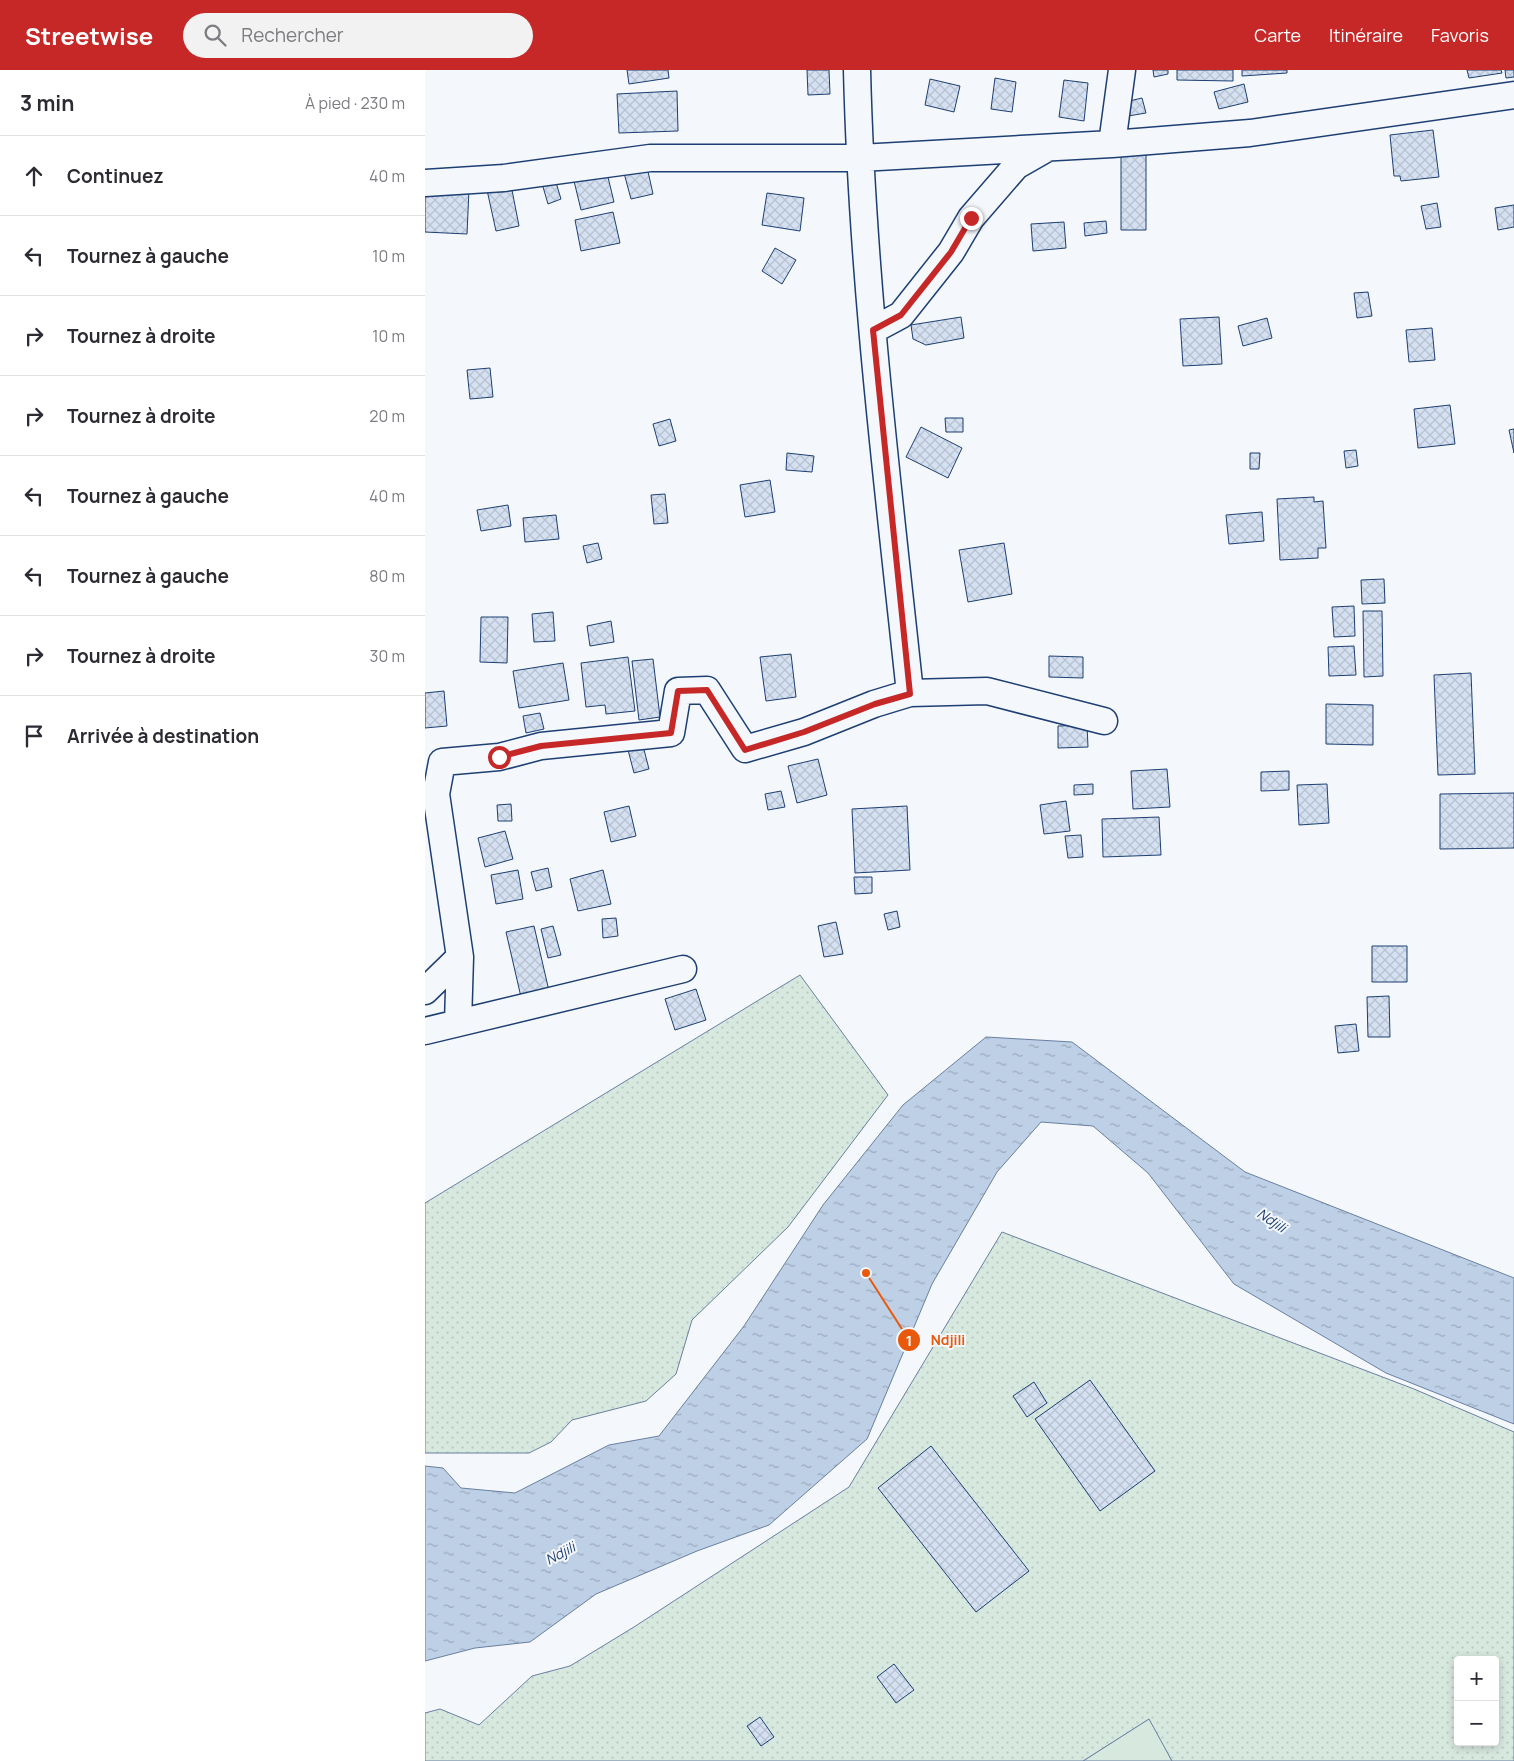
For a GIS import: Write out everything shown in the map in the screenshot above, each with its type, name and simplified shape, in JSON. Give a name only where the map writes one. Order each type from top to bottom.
[{"type":"street","points":[[857,70],[859,158],[873,330],[910,694]]},
{"type":"street","points":[[1113,144],[1123,70]]},
{"type":"street","points":[[425,183],[504,178],[650,158],[859,158],[1113,144],[1250,133],[1514,95]]},
{"type":"street","points":[[873,330],[901,315],[951,252],[971,218],[1016,166],[1049,148]]},
{"type":"street","points":[[458,1023],[460,957],[436,794],[442,762],[499,757],[541,746],[671,733],[678,691],[707,690],[745,750],[804,732],[875,704],[910,694],[987,691],[1104,721]]},
{"type":"street","points":[[425,991],[460,957]]},
{"type":"street","points":[[425,1031],[683,970]]},
{"type":"shaded area","points":[[800,975],[888,1095],[788,1227],[692,1320],[676,1374],[646,1401],[572,1420],[551,1442],[529,1453],[425,1453],[425,1203]]},
{"type":"shaded area","points":[[1002,1232],[1414,1389],[1514,1432],[1514,1761],[1172,1761],[1149,1719],[1083,1761],[425,1761],[425,1713],[440,1709],[479,1725],[532,1676],[570,1666],[634,1627],[849,1487]]},
{"type":"shaded area","points":[[1150,1718],[1172,1761],[1083,1761]]},
{"type":"water","points":[[986,1037],[1072,1042],[1245,1172],[1514,1278],[1514,1424],[1386,1373],[1234,1284],[1148,1173],[1093,1126],[1041,1122],[997,1172],[932,1284],[867,1439],[769,1525],[697,1551],[596,1594],[530,1642],[475,1648],[425,1661],[425,1466],[443,1468],[461,1488],[515,1493],[609,1445],[659,1436],[744,1326],[823,1205],[903,1105]]},
{"type":"building","points":[[627,70],[668,70],[669,78],[629,84]]},
{"type":"building","points":[[807,70],[829,70],[830,94],[808,95]]},
{"type":"building","points":[[1153,70],[1168,70],[1168,74],[1154,77]]},
{"type":"building","points":[[1177,70],[1233,70],[1233,81],[1177,80]]},
{"type":"building","points":[[1242,70],[1287,70],[1287,73],[1242,76]]},
{"type":"building","points":[[1467,70],[1501,70],[1502,73],[1469,78]]},
{"type":"building","points":[[1505,70],[1514,70],[1514,77],[1506,78]]},
{"type":"building","points":[[995,78],[1016,82],[1012,112],[991,109]]},
{"type":"building","points":[[930,79],[960,86],[954,112],[925,105]]},
{"type":"building","points":[[1064,80],[1088,83],[1084,121],[1059,117]]},
{"type":"building","points":[[1244,84],[1248,102],[1219,109],[1214,92]]},
{"type":"building","points":[[677,91],[678,131],[619,133],[617,94]]},
{"type":"building","points":[[1142,98],[1146,113],[1128,116],[1125,102]]},
{"type":"building","points":[[1433,130],[1439,177],[1401,181],[1400,176],[1394,176],[1390,135]]},
{"type":"building","points":[[1121,152],[1146,152],[1146,230],[1121,230]]},
{"type":"building","points":[[647,167],[653,194],[631,199],[624,173]]},
{"type":"building","points":[[607,173],[614,202],[581,210],[574,181]]},
{"type":"building","points":[[554,176],[561,199],[548,204],[541,180]]},
{"type":"building","points":[[511,185],[519,226],[496,231],[487,190]]},
{"type":"building","points":[[425,187],[469,189],[467,234],[425,232]]},
{"type":"building","points":[[767,193],[804,198],[800,231],[762,225]]},
{"type":"building","points":[[1437,203],[1441,227],[1426,229],[1421,206]]},
{"type":"building","points":[[1514,205],[1514,227],[1498,230],[1495,208]]},
{"type":"building","points":[[613,212],[620,243],[581,251],[575,220]]},
{"type":"building","points":[[1106,221],[1107,233],[1085,236],[1084,223]]},
{"type":"building","points":[[1064,222],[1066,248],[1033,251],[1031,224]]},
{"type":"building","points":[[775,248],[796,260],[782,284],[762,271]]},
{"type":"building","points":[[1368,292],[1372,316],[1357,318],[1354,293]]},
{"type":"building","points":[[961,317],[964,338],[926,345],[913,339],[911,325]]},
{"type":"building","points":[[1219,317],[1222,364],[1183,366],[1180,319]]},
{"type":"building","points":[[1267,318],[1272,338],[1243,346],[1238,326]]},
{"type":"building","points":[[1432,328],[1435,360],[1409,362],[1406,330]]},
{"type":"building","points":[[490,368],[493,397],[470,399],[467,370]]},
{"type":"building","points":[[1450,405],[1455,444],[1418,448],[1414,409]]},
{"type":"building","points":[[945,418],[963,418],[963,432],[946,432]]},
{"type":"building","points":[[670,419],[676,441],[659,446],[653,424]]},
{"type":"building","points":[[921,427],[962,448],[948,478],[906,457]]},
{"type":"building","points":[[1514,429],[1514,453],[1509,430]]},
{"type":"building","points":[[1356,450],[1358,466],[1346,468],[1344,451]]},
{"type":"building","points":[[787,453],[814,456],[812,472],[786,470]]},
{"type":"building","points":[[1250,453],[1260,453],[1259,469],[1250,469]]},
{"type":"building","points":[[770,480],[775,512],[745,517],[740,485]]},
{"type":"building","points":[[665,494],[668,523],[654,524],[651,495]]},
{"type":"building","points":[[1314,497],[1314,502],[1323,501],[1326,548],[1318,548],[1318,558],[1280,560],[1277,499]]},
{"type":"building","points":[[508,505],[511,526],[481,531],[477,510]]},
{"type":"building","points":[[1262,512],[1264,541],[1229,544],[1226,515]]},
{"type":"building","points":[[556,515],[559,539],[525,542],[523,518]]},
{"type":"building","points":[[598,543],[602,559],[587,563],[583,546]]},
{"type":"building","points":[[1004,543],[1012,594],[968,602],[959,550]]},
{"type":"building","points":[[1384,579],[1385,603],[1362,604],[1361,580]]},
{"type":"building","points":[[1354,606],[1355,636],[1334,637],[1332,607]]},
{"type":"building","points":[[1363,611],[1382,611],[1383,676],[1364,677]]},
{"type":"building","points":[[553,612],[555,641],[534,642],[532,614]]},
{"type":"building","points":[[481,617],[508,617],[507,663],[480,662]]},
{"type":"building","points":[[611,621],[614,642],[590,646],[587,626]]},
{"type":"building","points":[[1354,646],[1356,675],[1329,676],[1328,647]]},
{"type":"building","points":[[791,654],[796,697],[766,701],[760,657]]},
{"type":"building","points":[[1049,656],[1083,657],[1083,678],[1049,677]]},
{"type":"building","points":[[628,657],[635,711],[606,714],[605,705],[586,707],[581,663]]},
{"type":"building","points":[[653,659],[660,717],[639,720],[632,661]]},
{"type":"building","points":[[563,663],[569,700],[519,708],[513,671]]},
{"type":"building","points":[[1471,673],[1475,774],[1438,775],[1434,675]]},
{"type":"building","points":[[444,691],[447,726],[425,728],[425,693]]},
{"type":"building","points":[[1326,704],[1373,705],[1373,745],[1326,744]]},
{"type":"building","points":[[540,713],[544,729],[526,733],[523,716]]},
{"type":"building","points":[[1087,725],[1088,747],[1058,748],[1058,726]]},
{"type":"building","points":[[642,742],[649,769],[634,773],[627,746]]},
{"type":"building","points":[[818,759],[827,795],[797,803],[788,766]]},
{"type":"building","points":[[1167,769],[1170,807],[1133,809],[1131,771]]},
{"type":"building","points":[[1289,771],[1289,790],[1261,791],[1261,772]]},
{"type":"building","points":[[1093,784],[1093,794],[1074,795],[1074,785]]},
{"type":"building","points":[[1327,784],[1329,823],[1299,825],[1297,785]]},
{"type":"building","points":[[781,791],[785,807],[768,810],[765,794]]},
{"type":"building","points":[[1514,793],[1514,848],[1440,849],[1440,794]]},
{"type":"building","points":[[1066,801],[1070,831],[1044,834],[1040,805]]},
{"type":"building","points":[[511,804],[512,821],[498,821],[497,805]]},
{"type":"building","points":[[629,806],[636,836],[611,842],[604,812]]},
{"type":"building","points":[[907,806],[910,870],[855,873],[852,809]]},
{"type":"building","points":[[1159,817],[1161,855],[1103,857],[1102,819]]},
{"type":"building","points":[[505,831],[513,859],[485,867],[478,838]]},
{"type":"building","points":[[1081,835],[1083,857],[1068,858],[1065,836]]},
{"type":"building","points":[[548,868],[552,887],[536,891],[531,872]]},
{"type":"building","points":[[518,870],[523,899],[496,904],[491,875]]},
{"type":"building","points":[[603,870],[611,904],[578,911],[570,879]]},
{"type":"building","points":[[854,877],[872,877],[872,893],[855,894]]},
{"type":"building","points":[[897,911],[900,927],[888,930],[884,914]]},
{"type":"building","points":[[616,918],[618,936],[603,938],[602,919]]},
{"type":"building","points":[[836,922],[843,954],[824,957],[818,926]]},
{"type":"building","points":[[534,926],[549,991],[521,997],[506,932]]},
{"type":"building","points":[[553,926],[561,955],[548,958],[541,929]]},
{"type":"building","points":[[1372,946],[1407,946],[1407,982],[1372,982]]},
{"type":"building","points":[[696,989],[706,1020],[675,1030],[665,999]]},
{"type":"building","points":[[1389,996],[1390,1037],[1368,1037],[1367,997]]},
{"type":"building","points":[[1356,1024],[1359,1051],[1338,1053],[1335,1026]]},
{"type":"building","points":[[1090,1380],[1155,1471],[1100,1511],[1035,1419]]},
{"type":"building","points":[[1034,1382],[1047,1403],[1027,1417],[1013,1396]]},
{"type":"building","points":[[931,1446],[1029,1571],[976,1612],[878,1488]]},
{"type":"building","points":[[894,1664],[914,1690],[896,1703],[877,1677]]},
{"type":"building","points":[[760,1717],[774,1737],[761,1746],[747,1726]]},
{"type":"place","name":"Ndjili","points":[[866,1273]]},
{"type":"route","points":[[499,757],[541,746],[671,733],[678,691],[707,690],[745,750],[804,732],[875,704],[910,694],[873,330],[901,315],[951,252],[971,218]]}]
